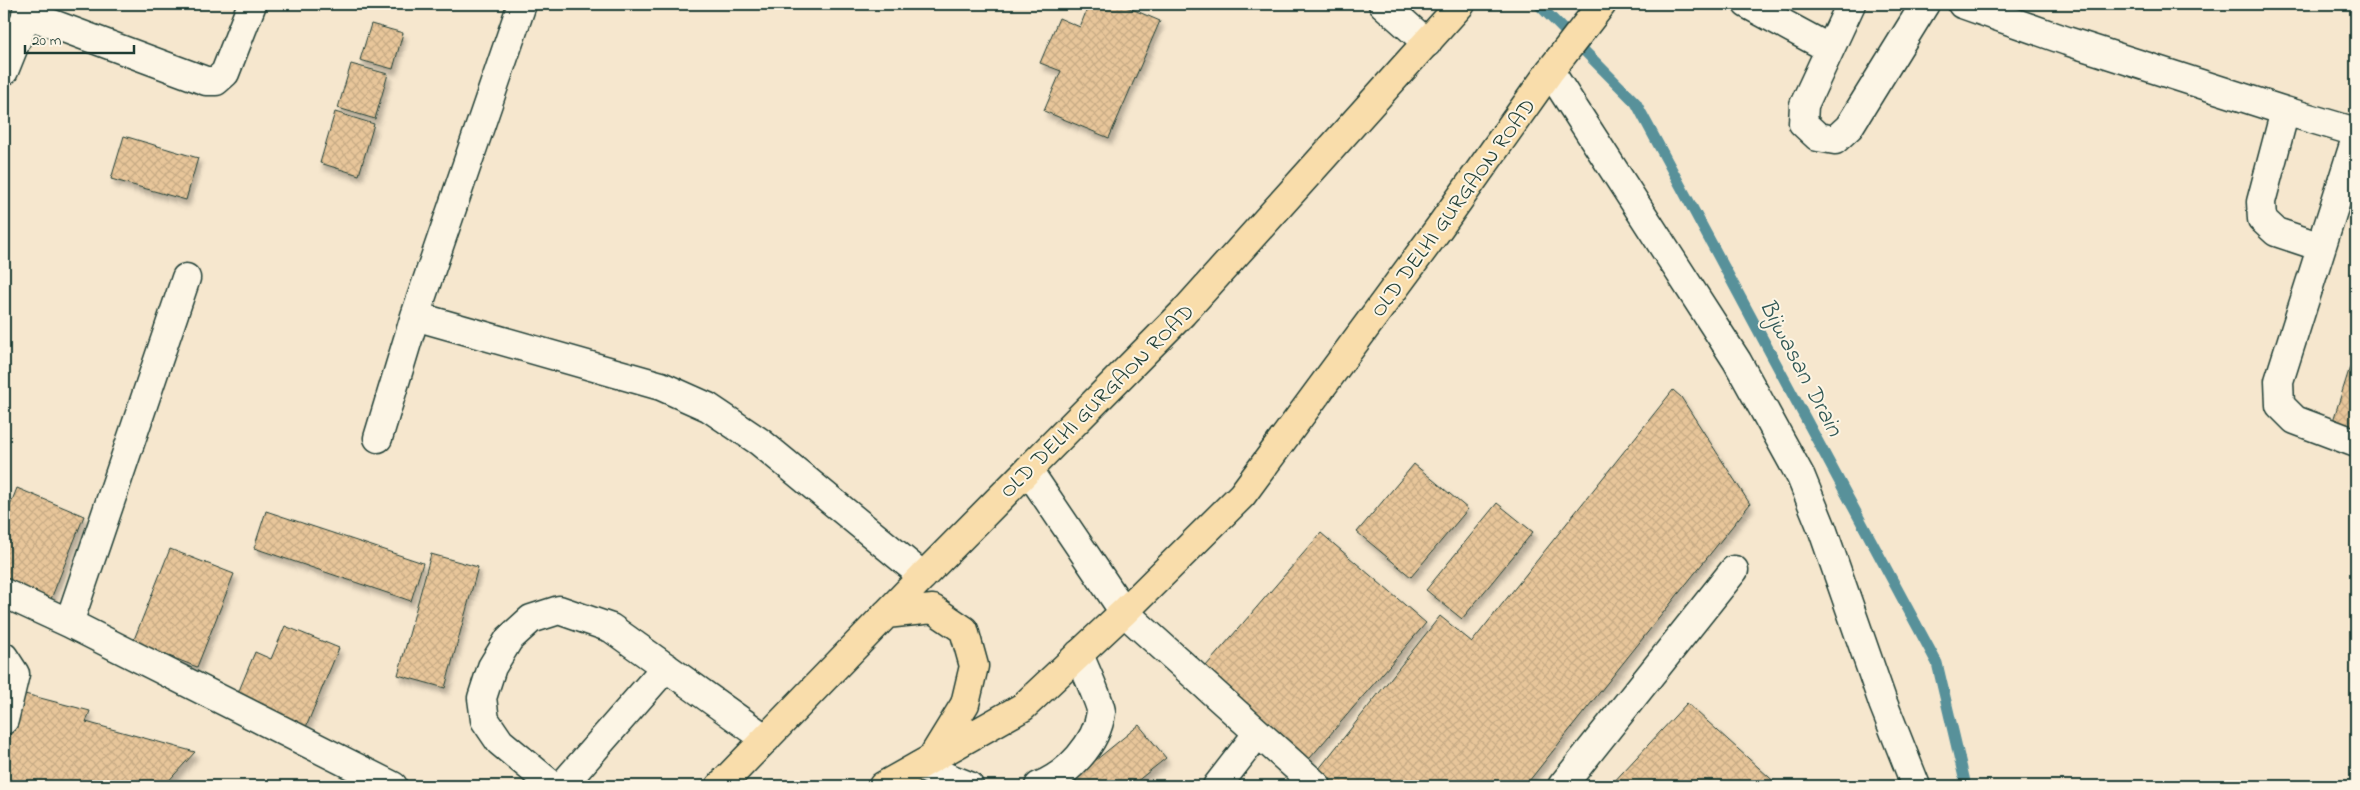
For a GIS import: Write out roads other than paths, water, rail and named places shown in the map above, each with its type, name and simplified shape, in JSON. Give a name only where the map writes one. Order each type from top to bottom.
[{"type":"main road","name":"OLD DELHI GURGAON ROAD","points":[[720,786],[886,614],[1183,313],[1460,4]]},
{"type":"main road","name":"OLD DELHI GURGAON ROAD","points":[[883,786],[1023,707],[1124,612],[1242,496],[1439,228],[1557,62],[1597,10]]},
{"type":"main road","points":[[886,614],[933,609],[964,630],[974,666],[965,704],[925,762]]},
{"type":"street","points":[[4,71],[29,9],[206,81],[216,81],[225,73],[252,4]]},
{"type":"street","points":[[378,438],[415,316],[522,4]]},
{"type":"street","points":[[1383,4],[1427,43]]},
{"type":"street","points":[[1747,4],[1830,49]]},
{"type":"street","points":[[1852,4],[1804,105],[1803,123],[1818,137],[1835,140],[1849,127],[1925,4]]},
{"type":"street","points":[[1962,4],[2067,41],[2356,132]]},
{"type":"street","points":[[1557,62],[1737,361],[1801,477],[1823,531],[1882,703],[1916,786]]},
{"type":"street","points":[[2285,111],[2261,202],[2262,219],[2276,232],[2322,247]]},
{"type":"street","points":[[2356,138],[2279,381],[2280,404],[2295,420],[2356,443]]},
{"type":"street","points":[[69,623],[186,278]]},
{"type":"street","points":[[415,316],[661,386],[708,407],[760,442],[924,576]]},
{"type":"street","points":[[1028,470],[1124,612],[1317,786]]},
{"type":"street","points":[[1562,786],[1734,570]]},
{"type":"street","points":[[4,593],[69,623],[393,786]]},
{"type":"street","points":[[553,786],[500,742],[486,720],[482,698],[492,667],[509,639],[531,619],[560,610],[611,628],[766,739]]},
{"type":"street","points":[[1039,786],[1053,781],[1090,745],[1101,711],[1080,654]]},
{"type":"street","points":[[4,657],[15,674],[4,720]]},
{"type":"street","points":[[562,786],[666,667]]},
{"type":"street","points":[[1216,786],[1258,733]]},
{"type":"street","points":[[925,762],[969,786]]},
{"type":"waterway","name":"Bijwasan Drain","points":[[1538,4],[1636,103],[1937,663],[1966,786]]}]
